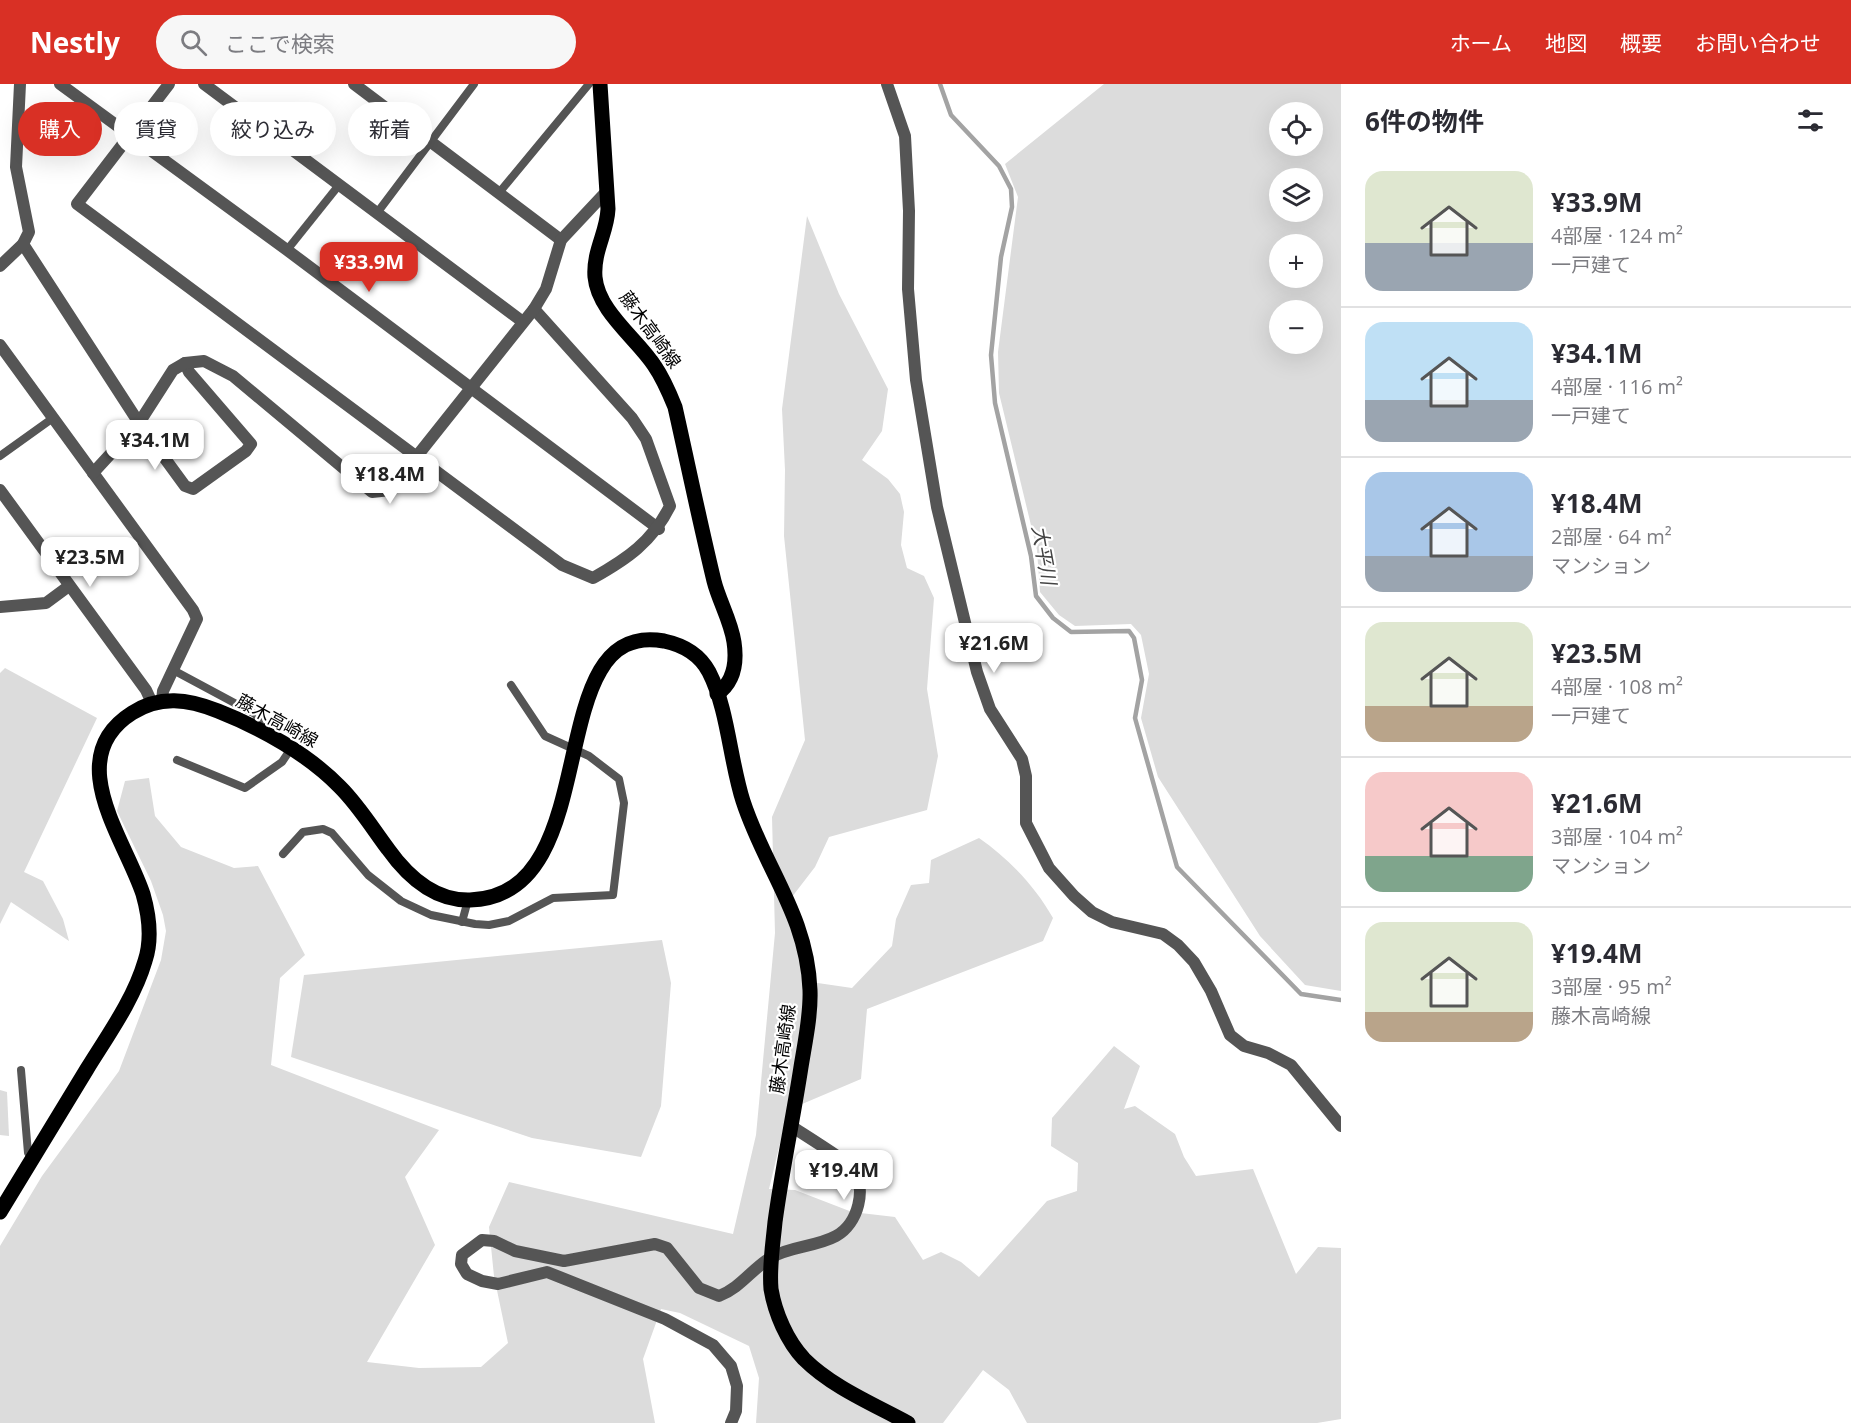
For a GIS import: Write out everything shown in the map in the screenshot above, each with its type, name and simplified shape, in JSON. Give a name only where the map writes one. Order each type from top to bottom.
[{"type":"main road","name":"藤木高崎線","points":[[600,84],[608,219],[597,246],[595,280],[607,306],[660,373],[675,407],[714,578],[734,641],[735,667],[728,686],[717,694]]},
{"type":"main road","name":"藤木高崎線","points":[[157,702],[195,703],[220,711],[262,732],[313,764],[342,789],[406,872],[438,894],[468,900],[505,891],[533,868],[543,854],[558,820],[590,690],[603,666],[625,646],[651,640],[666,642],[687,650],[707,669],[717,694],[745,807],[800,927],[805,949],[810,997],[771,1258],[774,1302],[790,1341],[813,1367],[850,1392],[908,1423]]},
{"type":"main road","points":[[0,1212],[120,1015],[146,959],[149,932],[144,900],[108,813],[100,773],[102,752],[116,727],[132,714],[157,702]]},
{"type":"street","points":[[0,266],[23,244],[29,232],[17,181],[15,151],[20,84]]},
{"type":"street","points":[[60,84],[114,125]]},
{"type":"street","points":[[155,102],[169,84]]},
{"type":"street","points":[[204,84],[523,322]]},
{"type":"street","points":[[354,84],[377,102]]},
{"type":"street","points":[[887,84],[904,136],[909,211],[908,289],[916,380],[937,507],[977,672],[990,709],[1022,759],[1026,776],[1026,823],[1049,868],[1074,896],[1092,912],[1112,922],[1163,933],[1178,945],[1194,962],[1211,991],[1230,1035],[1244,1046],[1291,1065],[1341,1126]]},
{"type":"street","points":[[432,144],[561,240]]},
{"type":"street","points":[[114,156],[78,204],[562,565],[594,578],[612,568],[659,529],[670,506],[646,439],[632,418],[534,309]]},
{"type":"street","points":[[157,156],[287,250],[659,529]]},
{"type":"street","points":[[93,473],[139,423],[173,370],[185,363],[204,361],[233,376],[372,492],[390,490],[534,309],[546,289],[561,240],[606,192]]},
{"type":"street","points":[[23,244],[139,423],[190,489],[249,448],[251,444],[189,372],[185,363]]},
{"type":"street","points":[[0,345],[197,620],[157,702],[0,490]]},
{"type":"street","points":[[0,607],[46,603],[69,586]]},
{"type":"street","points":[[731,1423],[736,1411],[737,1386],[731,1366],[713,1345],[665,1319],[547,1272],[498,1284],[482,1281],[467,1274],[461,1264],[462,1254],[482,1240],[494,1241],[515,1251],[564,1262],[655,1244],[667,1248],[699,1288],[719,1296],[733,1291],[771,1258],[837,1236],[851,1222],[859,1207],[859,1186],[852,1167],[791,1126]]},
{"type":"lane","points":[[432,138],[474,84]]},
{"type":"lane","points":[[498,194],[589,84]]},
{"type":"lane","points":[[377,213],[419,156]]},
{"type":"lane","points":[[287,250],[339,185]]},
{"type":"lane","points":[[0,456],[52,418]]},
{"type":"lane","points":[[173,670],[255,714],[261,722],[262,732]]},
{"type":"lane","points":[[283,854],[303,832],[323,829],[332,833],[368,875],[401,902],[431,915],[489,926],[500,924],[553,898],[613,895],[624,797],[619,779],[589,756],[545,736],[511,685]]},
{"type":"lane","points":[[177,760],[245,788],[282,762],[290,750]]},
{"type":"lane","points":[[462,922],[468,900]]},
{"type":"lane","points":[[21,1070],[28,1153],[33,1158]]},
{"type":"shaded area","points":[[1104,84],[1341,84],[1341,991],[1305,985],[1260,936],[1158,777],[1141,718],[1149,674],[1141,635],[1131,624],[1075,626],[1059,615],[1040,592],[1037,550],[999,393],[998,352],[1018,197],[1005,164]]},
{"type":"shaded area","points":[[807,216],[839,294],[888,389],[882,431],[862,460],[888,479],[900,494],[904,512],[901,545],[907,568],[924,576],[934,598],[927,689],[938,756],[927,810],[829,837],[815,867],[785,906],[795,934],[804,981],[852,988],[892,946],[896,919],[911,885],[929,883],[931,860],[979,838],[1020,874],[1038,895],[1053,918],[1043,941],[867,1009],[861,1079],[788,1110],[769,1189],[795,1190],[852,1212],[895,1217],[923,1260],[941,1252],[961,1262],[979,1277],[1047,1201],[1077,1191],[1078,1163],[1051,1146],[1052,1118],[1114,1046],[1140,1066],[1124,1109],[1135,1106],[1175,1134],[1184,1157],[1196,1176],[1253,1169],[1296,1274],[1318,1247],[1341,1248],[1341,1419],[1317,1423],[1027,1423],[1009,1390],[983,1370],[943,1423],[756,1423],[759,1378],[749,1346],[680,1313],[661,1309],[643,1359],[655,1423],[0,1423],[0,1246],[42,1176],[119,1071],[161,960],[166,931],[163,915],[151,881],[117,811],[125,781],[149,778],[155,816],[181,847],[234,868],[258,866],[305,955],[280,978],[271,1065],[439,1130],[405,1177],[435,1245],[367,1362],[419,1368],[481,1367],[508,1343],[494,1276],[489,1227],[509,1182],[733,1234],[756,1135],[775,933],[772,817],[805,740],[784,536],[785,470],[782,409]]},
{"type":"shaded area","points":[[5,668],[97,718],[24,872],[43,881],[63,919],[69,941],[11,902],[0,924],[0,673]]},
{"type":"shaded area","points":[[662,940],[671,983],[661,1106],[641,1157],[532,1138],[291,1057],[304,975]]},
{"type":"shaded area","points":[[0,1090],[7,1092],[9,1136],[0,1135]]},
{"type":"waterway","name":"大平川","points":[[940,84],[951,115],[999,166],[1011,189],[1012,207],[1001,257],[991,355],[995,403],[1031,556],[1036,596],[1053,618],[1071,632],[1129,631],[1134,638],[1142,680],[1135,718],[1177,867],[1301,994],[1341,1000]]}]
